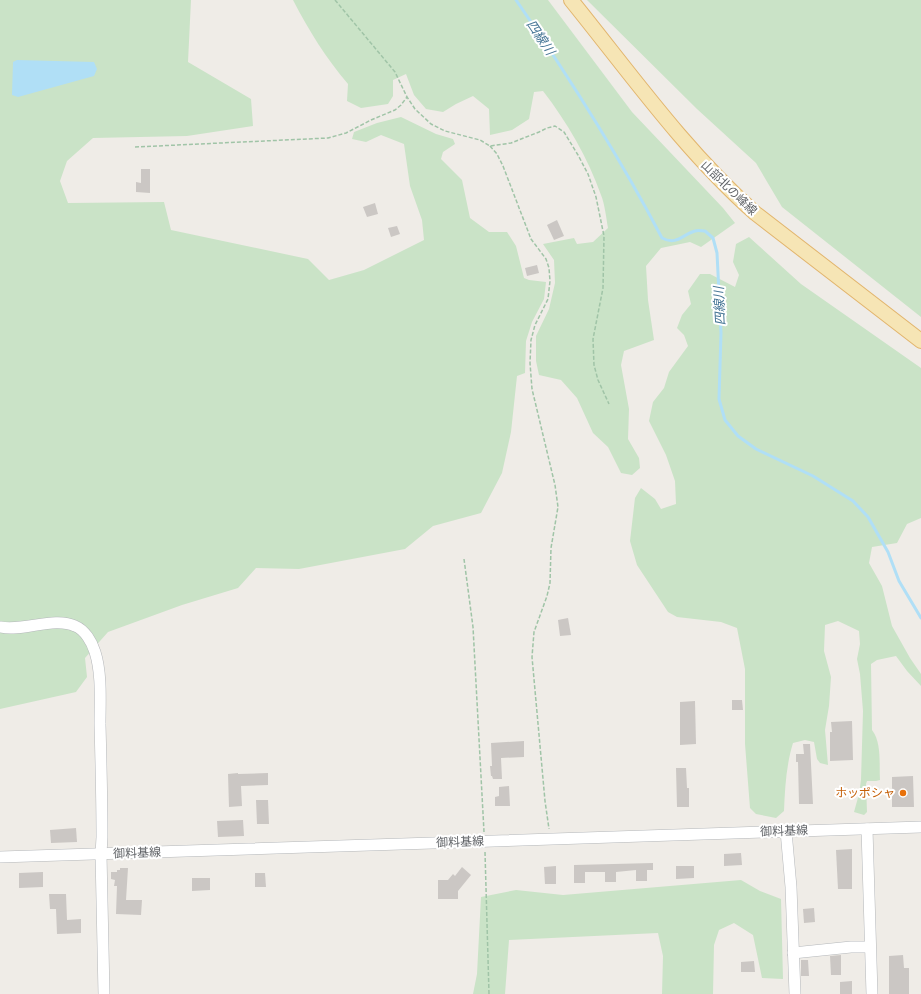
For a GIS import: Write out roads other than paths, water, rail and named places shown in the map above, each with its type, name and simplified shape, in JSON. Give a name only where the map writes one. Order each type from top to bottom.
[{"type":"main road","name":"山部北の峰線","points":[[571,0],[685,142],[734,195],[755,213],[921,341]]},
{"type":"street","points":[[0,627],[25,628],[44,624],[64,623],[75,625],[83,630],[94,649],[98,667],[100,714],[104,994]]},
{"type":"street","name":"御料基線","points":[[0,857],[921,827]]},
{"type":"street","points":[[867,829],[872,994]]},
{"type":"street","points":[[786,831],[791,887],[795,994]]},
{"type":"street","points":[[793,953],[870,946]]},
{"type":"water","points":[[17,60],[94,62],[97,69],[94,76],[18,97],[12,95],[13,62]]},
{"type":"waterway","name":"四線川","points":[[516,0],[593,117],[646,207],[662,238],[672,241],[680,239],[691,232],[696,231],[705,231],[713,238],[717,253],[721,333],[719,399],[725,420],[738,436],[756,449],[813,476],[853,501],[868,517],[888,552],[899,581],[921,618]]},
{"type":"place","name":"ホッポシャ","points":[[903,793]]}]
